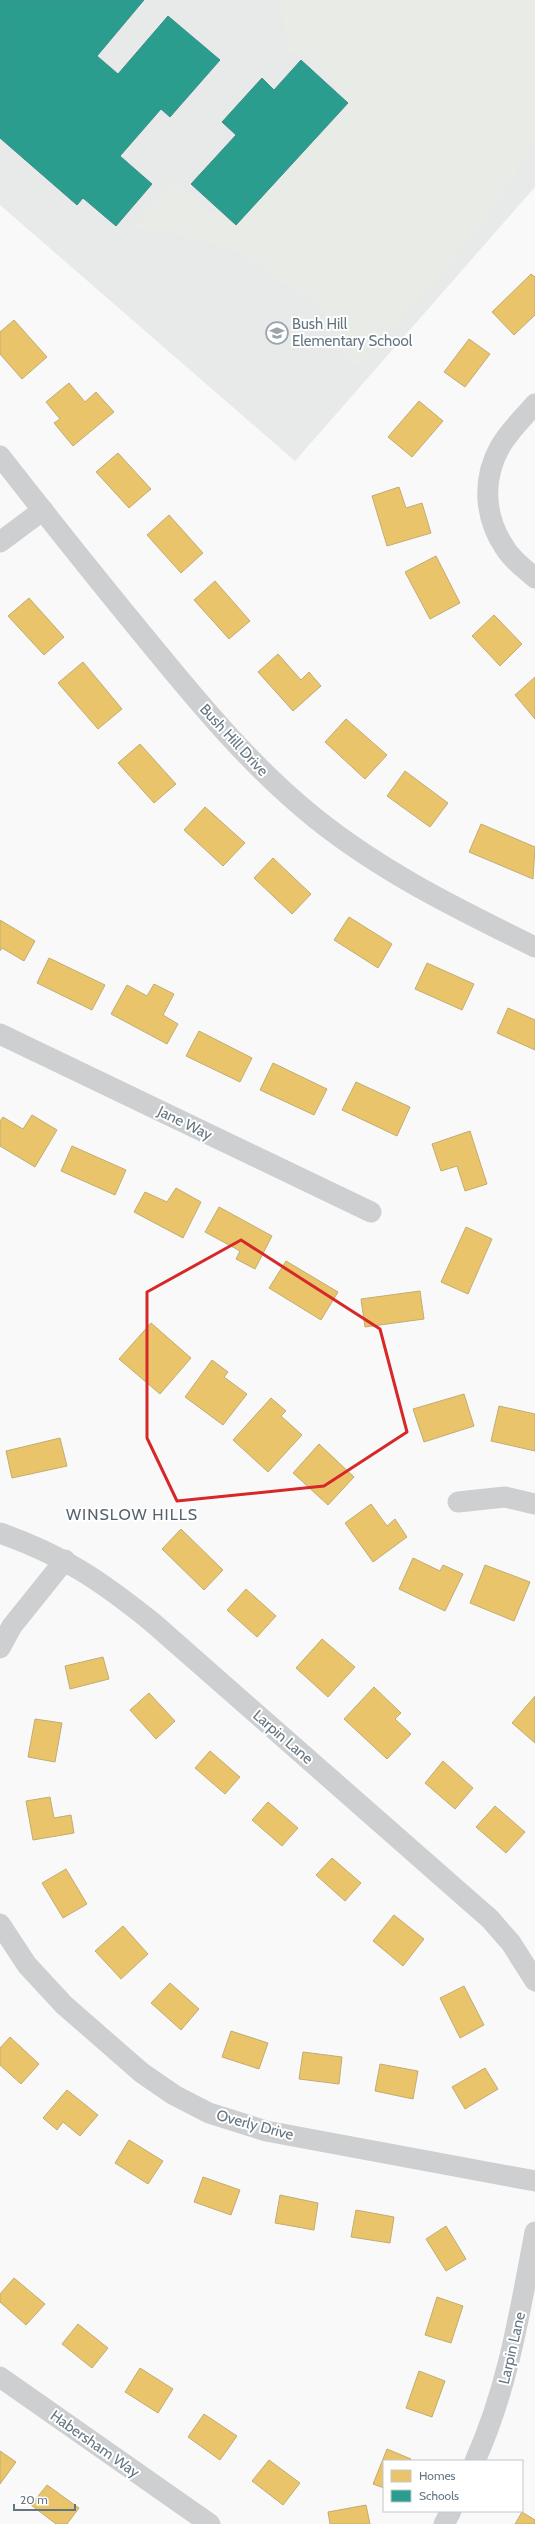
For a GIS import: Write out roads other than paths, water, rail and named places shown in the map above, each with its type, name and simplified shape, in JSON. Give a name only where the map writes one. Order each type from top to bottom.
[{"type":"street","points":[[535,404],[500,446],[489,480],[487,501],[493,528],[505,549],[535,578]]},
{"type":"street","name":"Bush Hill Drive","points":[[0,456],[221,730],[265,774],[315,818],[361,853],[430,895],[535,947]]},
{"type":"street","points":[[0,542],[43,510]]},
{"type":"street","name":"Jane Way","points":[[0,1034],[371,1212]]},
{"type":"street","points":[[458,1502],[505,1497],[535,1504]]},
{"type":"street","name":"Larpin Lane","points":[[0,1533],[65,1560],[105,1584],[152,1622],[490,1919],[512,1943],[535,1980]]},
{"type":"street","points":[[0,1648],[12,1626],[65,1560]]},
{"type":"street","name":"Overly Drive","points":[[0,1924],[26,1965],[64,2005],[142,2073],[174,2096],[209,2113],[266,2131],[535,2181]]},
{"type":"street","name":"Larpin Lane","points":[[475,2460],[501,2395],[512,2357],[535,2232]]},
{"type":"street","name":"Habersham Way","points":[[0,2377],[210,2524]]},
{"type":"street","points":[[444,2524],[450,2512]]},
{"type":"place","name":"Bush Hill Elementary School","points":[[277,333]]},
{"type":"district","name":"WINSLOW HILLS","points":[[132,1514]]}]
